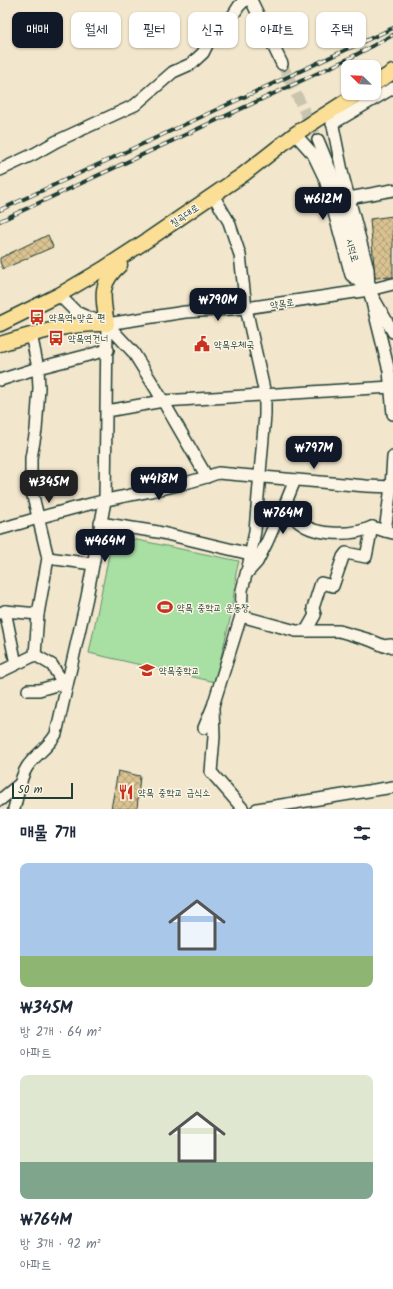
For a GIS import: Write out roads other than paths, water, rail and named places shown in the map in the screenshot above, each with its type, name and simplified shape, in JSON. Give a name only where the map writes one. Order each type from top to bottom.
[{"type":"main road","points":[[381,80],[393,72]]},
{"type":"main road","name":"칠곡대로","points":[[0,324],[59,295],[149,239],[244,174],[295,134],[331,118],[351,100]]},
{"type":"main road","points":[[0,344],[31,334],[90,324],[107,324],[103,300],[104,287],[107,278],[116,268],[149,239]]},
{"type":"street","points":[[0,170],[34,154],[56,141],[135,105],[173,72],[191,64],[203,53],[214,31],[228,23],[239,6],[245,0]]},
{"type":"street","points":[[251,0],[282,64]]},
{"type":"street","points":[[393,88],[331,118],[349,198],[368,269],[369,290],[389,371],[393,414]]},
{"type":"street","points":[[295,134],[313,154],[325,179],[351,275],[369,290],[393,332]]},
{"type":"street","name":"시덕로","points":[[318,140],[332,174],[358,270],[369,290]]},
{"type":"street","points":[[349,198],[393,190]]},
{"type":"street","points":[[204,728],[213,706],[241,616],[242,590],[255,530],[265,415],[265,394],[246,308],[240,255],[229,222],[213,195]]},
{"type":"street","name":"약목로","points":[[59,295],[76,312],[107,324],[185,312],[246,308],[369,290],[393,284]]},
{"type":"street","points":[[14,809],[26,768],[51,743],[56,734],[65,685],[81,626],[93,564],[105,501],[108,350],[107,324]]},
{"type":"street","points":[[107,324],[133,352],[163,400],[207,477]]},
{"type":"street","points":[[31,334],[38,368],[39,388],[36,430],[31,466],[31,488],[48,558],[38,614],[35,655]]},
{"type":"street","points":[[0,380],[38,368],[108,350]]},
{"type":"street","points":[[107,411],[163,400],[391,387]]},
{"type":"street","points":[[282,512],[301,524],[319,531],[348,533],[364,531],[372,527],[389,532],[393,457]]},
{"type":"street","points":[[0,529],[218,473],[392,487]]},
{"type":"street","points":[[246,575],[257,562],[282,512],[295,480]]},
{"type":"street","points":[[257,510],[264,517],[271,519],[282,512]]},
{"type":"street","points":[[100,523],[158,532],[250,554]]},
{"type":"street","points":[[306,630],[315,615],[313,608],[321,583],[333,586],[343,557],[346,553],[366,557],[372,527]]},
{"type":"street","points":[[48,558],[93,564]]},
{"type":"street","points":[[16,664],[3,612],[38,614]]},
{"type":"street","points":[[241,616],[296,631],[339,631],[370,640],[384,646],[392,644]]},
{"type":"street","points":[[35,655],[52,665],[65,685]]},
{"type":"street","points":[[0,672],[35,655]]},
{"type":"street","points":[[28,690],[39,690],[65,685]]},
{"type":"street","points":[[213,706],[214,738],[211,772],[243,809]]},
{"type":"street","points":[[0,800],[21,783]]},
{"type":"street","points":[[257,809],[393,787]]},
{"type":"tunnel","points":[[282,64],[318,140]]},
{"type":"railway","points":[[0,210],[393,28]]},
{"type":"railway","points":[[0,221],[348,59],[393,35]]},
{"type":"place","name":"약목역 맞은 편","points":[[37,317]]},
{"type":"place","name":"약목역건너","points":[[56,338]]},
{"type":"place","name":"약목우체국","points":[[202,344]]},
{"type":"place","name":"약목 중학교 운동장","points":[[165,607]]},
{"type":"place","name":"약목중학교","points":[[147,670]]},
{"type":"place","name":"약목 중학교 급식소","points":[[126,792]]}]
